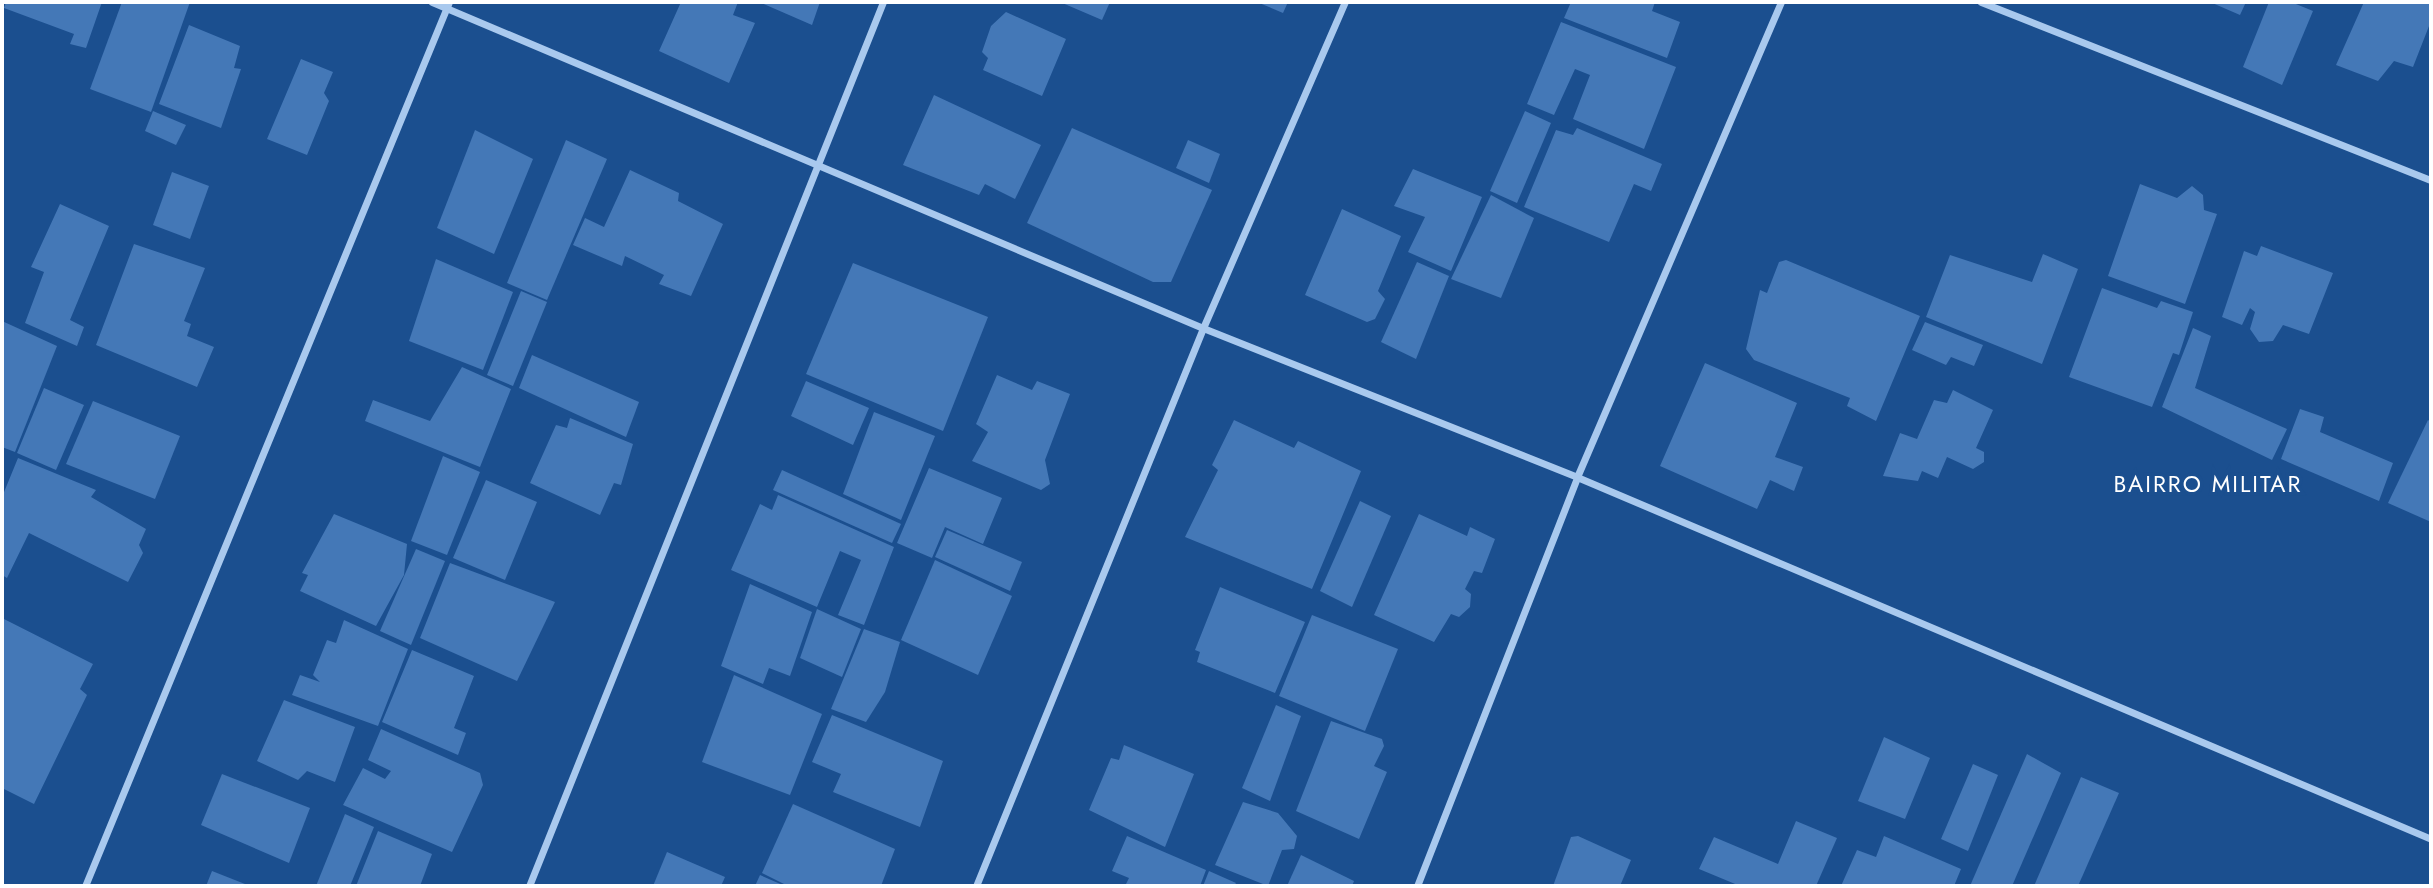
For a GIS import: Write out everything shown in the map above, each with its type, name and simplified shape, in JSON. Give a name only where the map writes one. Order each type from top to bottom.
[{"type":"street","points":[[432,2],[447,5],[816,161],[1203,328],[1577,477],[2431,839]]},
{"type":"street","points":[[528,886],[816,161],[883,2]]},
{"type":"street","points":[[976,886],[1203,328],[1345,2]]},
{"type":"street","points":[[1417,886],[1577,477],[1781,2]]},
{"type":"street","points":[[1981,2],[2431,180]]},
{"type":"street","points":[[85,886],[447,5]]},
{"type":"building","points":[[6,2],[102,2],[86,48],[70,44],[74,34],[4,8]]},
{"type":"building","points":[[122,2],[190,2],[151,112],[90,89]]},
{"type":"building","points":[[681,2],[738,2],[733,15],[755,23],[729,83],[659,51]]},
{"type":"building","points":[[759,2],[820,2],[812,25]]},
{"type":"building","points":[[1060,2],[1110,2],[1102,20]]},
{"type":"building","points":[[1257,2],[1288,2],[1283,13]]},
{"type":"building","points":[[1571,2],[1655,2],[1652,11],[1680,22],[1667,58],[1564,18]]},
{"type":"building","points":[[2210,2],[2246,2],[2240,15]]},
{"type":"building","points":[[2269,2],[2291,2],[2313,11],[2282,85],[2243,67]]},
{"type":"building","points":[[2364,2],[2431,2],[2431,21],[2413,67],[2394,61],[2378,81],[2336,65]]},
{"type":"building","points":[[1006,12],[1066,39],[1042,96],[983,70],[988,58],[982,52],[991,26]]},
{"type":"building","points":[[1561,22],[1676,67],[1644,149],[1573,119],[1590,75],[1575,69],[1554,115],[1527,104]]},
{"type":"building","points":[[189,25],[240,46],[234,68],[241,69],[221,128],[159,104]]},
{"type":"building","points":[[301,59],[333,72],[324,93],[329,101],[307,155],[267,139]]},
{"type":"building","points":[[934,95],[1041,145],[1015,199],[985,184],[979,195],[903,165]]},
{"type":"building","points":[[153,111],[186,125],[176,145],[145,131]]},
{"type":"building","points":[[1525,111],[1551,123],[1517,203],[1490,191]]},
{"type":"building","points":[[1072,128],[1212,190],[1171,282],[1153,282],[1027,223]]},
{"type":"building","points":[[1577,128],[1662,164],[1651,191],[1634,184],[1609,242],[1524,207],[1556,130],[1573,135]]},
{"type":"building","points":[[475,130],[533,159],[494,254],[437,228]]},
{"type":"building","points":[[566,140],[607,159],[547,300],[507,283]]},
{"type":"building","points":[[1188,140],[1220,154],[1209,183],[1176,168]]},
{"type":"building","points":[[1413,169],[1482,197],[1451,271],[1408,252],[1425,217],[1394,206]]},
{"type":"building","points":[[630,170],[679,193],[678,201],[723,224],[691,296],[659,284],[664,275],[625,256],[622,266],[573,245],[585,218],[604,227]]},
{"type":"building","points":[[172,172],[209,186],[190,239],[153,225]]},
{"type":"building","points":[[2140,184],[2177,198],[2192,186],[2203,195],[2204,210],[2217,214],[2185,304],[2108,276]]},
{"type":"building","points":[[1491,195],[1534,218],[1501,298],[1451,279]]},
{"type":"building","points":[[60,204],[109,226],[70,320],[84,327],[77,346],[25,323],[44,272],[31,267]]},
{"type":"building","points":[[1342,209],[1401,236],[1378,291],[1385,299],[1375,319],[1367,322],[1305,295]]},
{"type":"building","points":[[134,244],[205,268],[184,321],[191,324],[187,336],[214,347],[197,387],[96,345]]},
{"type":"building","points":[[2261,246],[2333,273],[2309,334],[2283,325],[2273,341],[2259,342],[2250,329],[2255,312],[2250,308],[2242,325],[2222,317],[2244,251],[2257,256]]},
{"type":"building","points":[[2043,254],[2078,269],[2042,364],[1926,317],[1950,255],[2032,282]]},
{"type":"building","points":[[436,259],[513,292],[483,370],[409,341]]},
{"type":"building","points":[[1786,260],[1920,316],[1876,421],[1847,406],[1850,398],[1754,360],[1746,349],[1760,290],[1767,293],[1779,262]]},
{"type":"building","points":[[1417,262],[1449,276],[1416,359],[1381,342]]},
{"type":"building","points":[[853,263],[988,317],[943,431],[806,374]]},
{"type":"building","points":[[2102,288],[2157,308],[2161,301],[2193,312],[2179,355],[2173,353],[2152,407],[2069,377]]},
{"type":"building","points":[[521,291],[547,302],[513,386],[487,375]]},
{"type":"building","points":[[2,321],[57,346],[15,452],[2,447]]},
{"type":"building","points":[[1925,322],[1983,345],[1974,366],[1951,357],[1946,365],[1912,350]]},
{"type":"building","points":[[2193,328],[2211,336],[2195,388],[2287,429],[2272,460],[2162,407]]},
{"type":"building","points":[[532,355],[639,402],[626,437],[519,388]]},
{"type":"building","points":[[1705,363],[1797,403],[1775,457],[1803,467],[1794,491],[1770,480],[1757,509],[1660,466]]},
{"type":"building","points":[[462,367],[511,389],[480,467],[365,421],[373,400],[430,421]]},
{"type":"building","points":[[997,375],[1032,390],[1037,381],[1070,394],[1045,460],[1050,484],[1041,490],[972,461],[988,432],[976,424]]},
{"type":"building","points":[[806,381],[869,408],[853,445],[791,416]]},
{"type":"building","points":[[44,388],[84,405],[56,470],[17,453]]},
{"type":"building","points":[[1953,390],[1993,410],[1976,448],[1984,452],[1984,462],[1973,469],[1947,457],[1938,478],[1922,471],[1918,481],[1883,476],[1900,433],[1917,439],[1934,400],[1947,403]]},
{"type":"building","points":[[93,401],[180,436],[155,499],[66,464]]},
{"type":"building","points":[[2300,409],[2324,417],[2320,432],[2393,463],[2379,501],[2281,459]]},
{"type":"building","points":[[874,412],[935,436],[901,520],[843,494]]},
{"type":"building","points":[[570,418],[633,444],[621,485],[614,483],[600,515],[530,483],[556,425],[567,428]]},
{"type":"building","points":[[1234,420],[1294,448],[1298,441],[1361,471],[1312,589],[1185,537],[1218,470],[1212,465]]},
{"type":"building","points":[[2428,420],[2431,422],[2431,522],[2388,503]]},
{"type":"building","points":[[443,456],[480,472],[447,555],[411,541]]},
{"type":"building","points":[[18,458],[96,490],[91,497],[146,529],[139,545],[143,553],[128,582],[29,533],[7,578],[2,575],[2,497]]},
{"type":"building","points":[[929,468],[1002,498],[983,544],[945,527],[932,558],[897,543]]},
{"type":"building","points":[[782,470],[901,524],[892,543],[773,490]]},
{"type":"building","points":[[486,480],[537,502],[505,580],[453,558]]},
{"type":"building","points":[[778,495],[894,547],[864,625],[838,615],[861,560],[840,551],[817,607],[731,570],[760,504],[772,510]]},
{"type":"building","points":[[1360,501],[1391,516],[1352,607],[1320,591]]},
{"type":"building","points":[[334,514],[407,544],[404,575],[376,626],[300,591],[308,575],[302,573]]},
{"type":"building","points":[[1419,514],[1467,536],[1470,527],[1495,539],[1482,573],[1474,571],[1465,589],[1471,594],[1470,607],[1459,617],[1451,614],[1434,642],[1374,615]]},
{"type":"building","points":[[947,530],[1022,562],[1010,591],[935,557]]},
{"type":"building","points":[[416,549],[445,561],[411,645],[380,631]]},
{"type":"building","points":[[935,560],[1012,596],[978,675],[901,640]]},
{"type":"building","points":[[450,563],[555,602],[517,681],[420,638]]},
{"type":"building","points":[[750,584],[812,612],[790,676],[769,668],[763,684],[721,666]]},
{"type":"building","points":[[1220,587],[1305,622],[1275,693],[1197,662],[1200,652],[1195,650]]},
{"type":"building","points":[[817,609],[861,629],[842,677],[800,658]]},
{"type":"building","points":[[1312,615],[1398,649],[1365,731],[1279,696]]},
{"type":"building","points":[[2,618],[93,664],[80,689],[87,695],[34,804],[2,788]]},
{"type":"building","points":[[344,620],[408,649],[378,726],[292,695],[300,675],[320,682],[313,675],[327,640],[336,643]]},
{"type":"building","points":[[864,629],[900,642],[885,692],[866,722],[831,709]]},
{"type":"building","points":[[412,650],[474,676],[454,728],[466,733],[458,755],[382,722]]},
{"type":"building","points":[[734,675],[822,714],[790,795],[702,762]]},
{"type":"building","points":[[284,700],[355,727],[335,782],[307,771],[298,780],[257,761]]},
{"type":"building","points":[[1276,705],[1301,716],[1270,801],[1242,788]]},
{"type":"building","points":[[832,715],[943,761],[920,827],[833,792],[841,774],[812,762]]},
{"type":"building","points":[[1331,721],[1382,739],[1384,746],[1374,766],[1387,772],[1359,839],[1296,811]]},
{"type":"building","points":[[381,729],[480,773],[483,785],[452,852],[343,805],[363,768],[385,779],[391,771],[368,760]]},
{"type":"building","points":[[1884,737],[1930,758],[1905,819],[1858,801]]},
{"type":"building","points":[[1124,745],[1194,774],[1165,847],[1089,810],[1111,758],[1119,760]]},
{"type":"building","points":[[2027,754],[2061,773],[2012,886],[1970,886]]},
{"type":"building","points":[[1973,764],[1998,775],[1968,851],[1941,839]]},
{"type":"building","points":[[222,774],[310,808],[289,863],[201,825]]},
{"type":"building","points":[[2081,777],[2119,793],[2078,886],[2034,886]]},
{"type":"building","points":[[1243,802],[1278,813],[1297,836],[1294,849],[1282,850],[1268,886],[1215,865]]},
{"type":"building","points":[[793,804],[895,849],[881,886],[788,886],[762,873]]},
{"type":"building","points":[[345,814],[374,827],[350,886],[316,886]]},
{"type":"building","points":[[1796,821],[1837,838],[1816,886],[1740,886],[1699,869],[1714,837],[1778,864]]},
{"type":"building","points":[[378,831],[432,854],[420,886],[356,886]]},
{"type":"building","points":[[1127,836],[1206,870],[1200,886],[1125,886],[1129,878],[1112,871]]},
{"type":"building","points":[[1578,836],[1631,860],[1620,886],[1553,886],[1571,837]]},
{"type":"building","points":[[1884,836],[1961,869],[1954,886],[1841,886],[1857,850],[1876,857]]},
{"type":"building","points":[[667,852],[725,877],[721,886],[653,886]]},
{"type":"building","points":[[1301,855],[1354,881],[1352,886],[1287,886]]},
{"type":"building","points":[[212,871],[250,886],[206,886]]},
{"type":"building","points":[[1209,871],[1236,883],[1234,886],[1203,886]]},
{"type":"building","points":[[760,875],[785,886],[755,886]]},
{"type":"district","name":"BAIRRO MILITAR","points":[[2208,484]]}]
